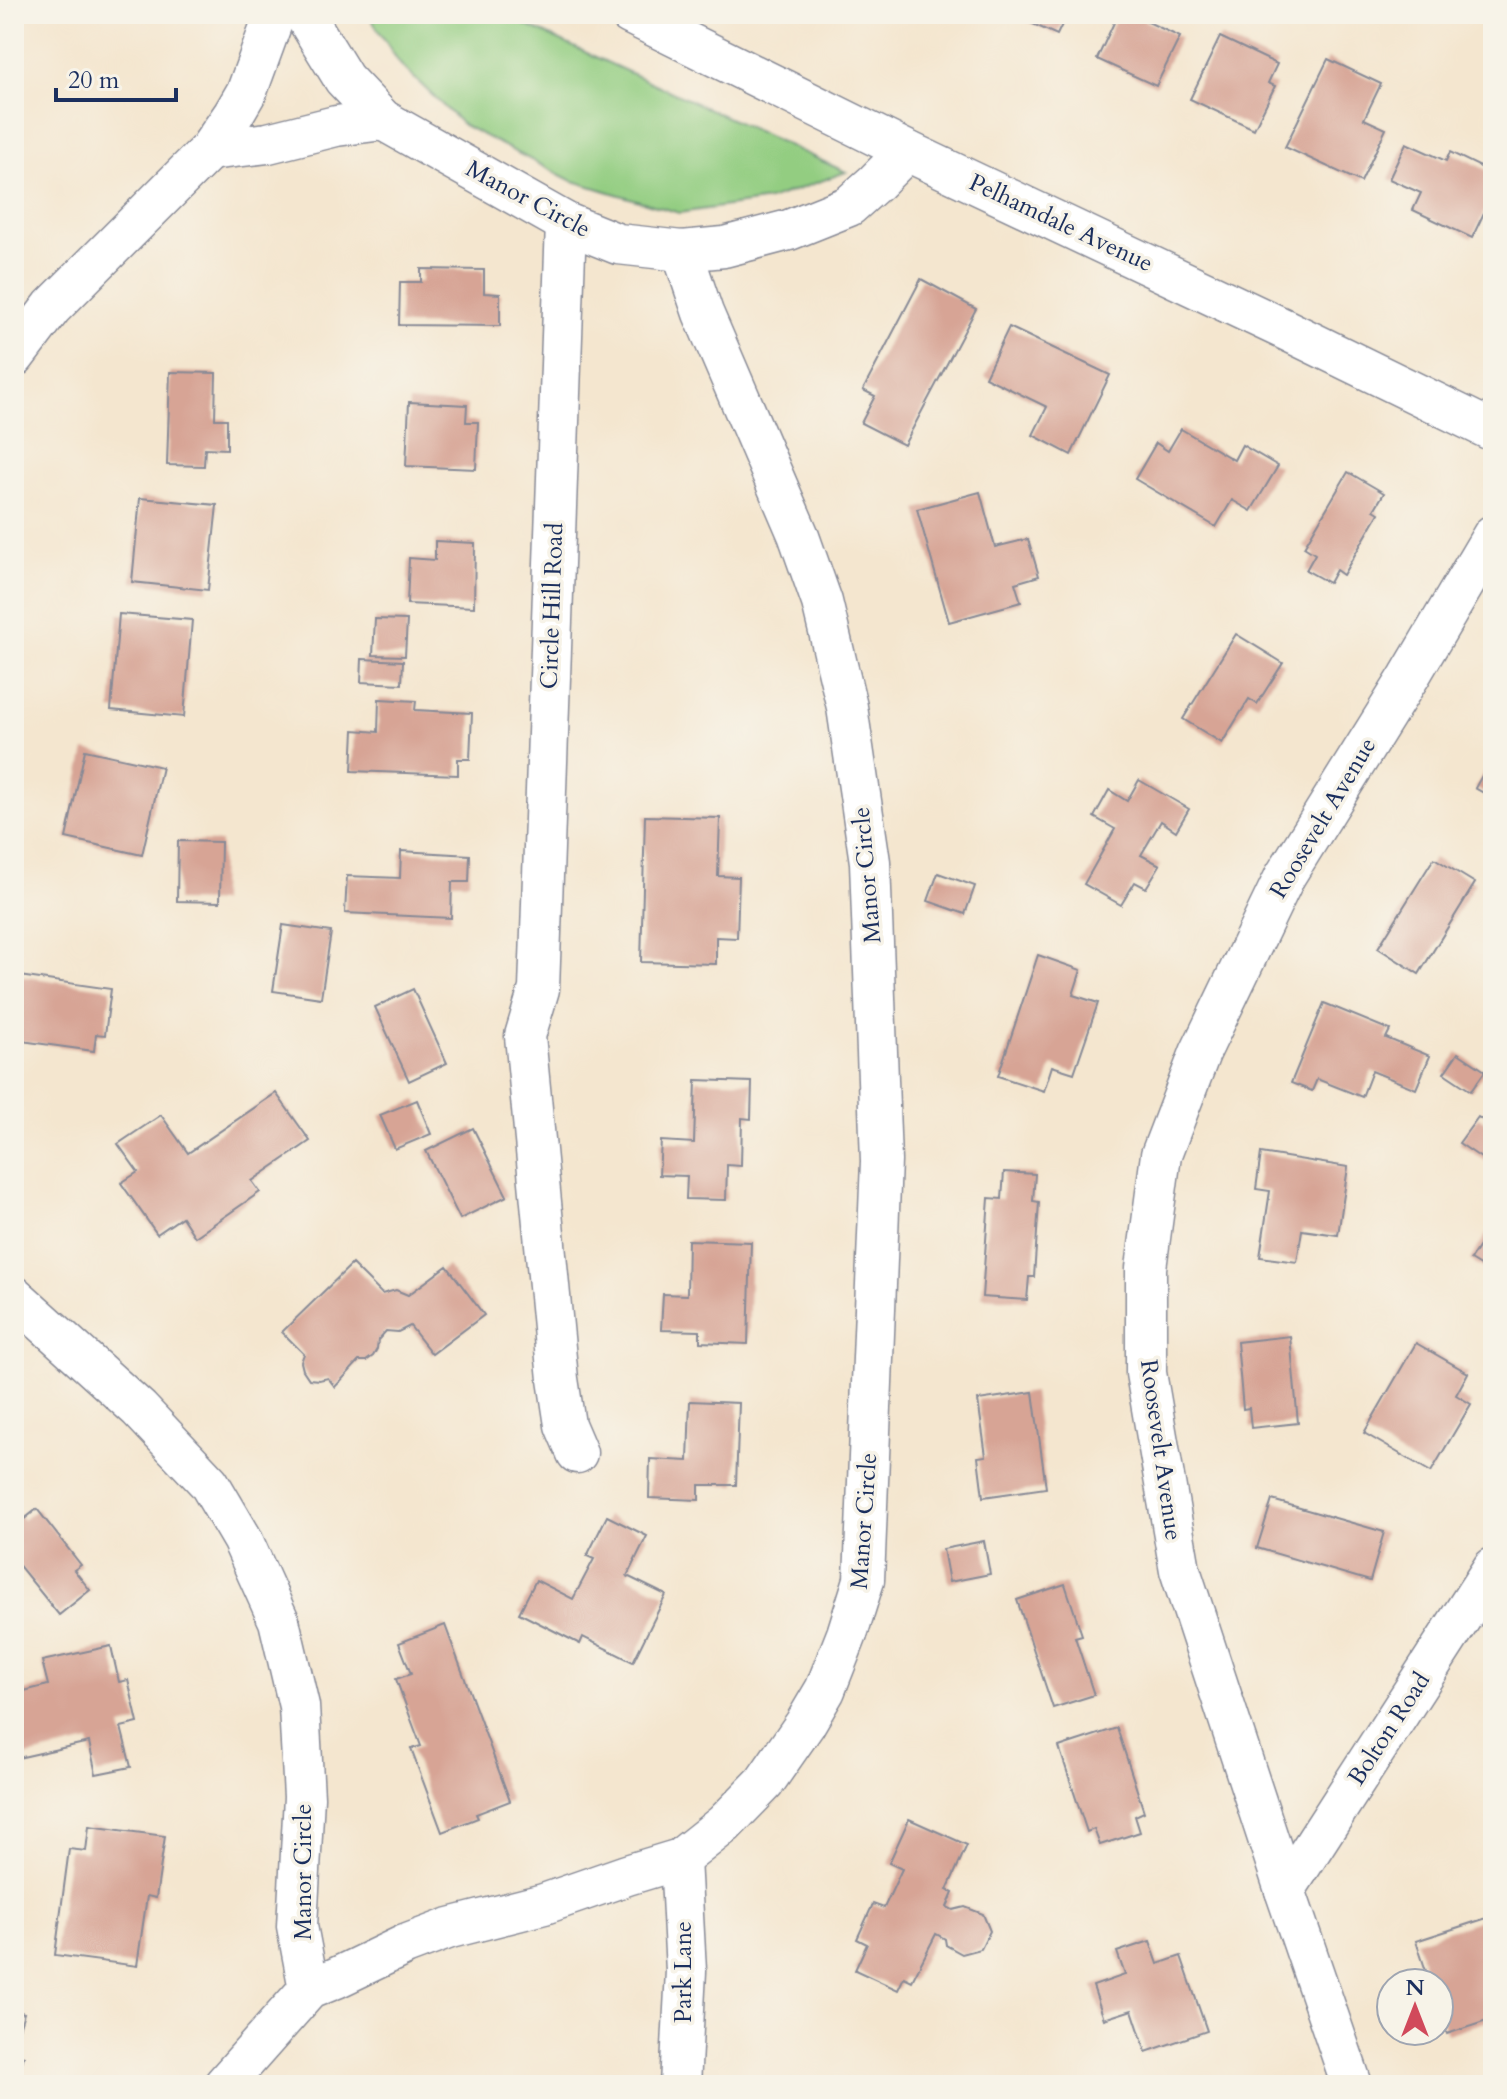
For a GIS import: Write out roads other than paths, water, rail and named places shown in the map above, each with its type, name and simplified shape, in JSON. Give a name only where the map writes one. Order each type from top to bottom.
[{"type":"street","points":[[14,357],[52,307],[209,150],[247,91],[275,14]]},
{"type":"street","name":"Manor Circle","points":[[304,14],[344,79],[383,120],[566,223],[618,244],[682,251],[724,247],[789,230],[849,206],[907,151]]},
{"type":"street","name":"Pelhamdale Avenue","points":[[630,14],[907,151],[1493,431]]},
{"type":"street","points":[[209,150],[268,143],[336,126],[383,120]]},
{"type":"street","name":"Circle Hill Road","points":[[566,223],[539,989],[525,1036],[558,1379],[565,1425],[577,1453]]},
{"type":"street","name":"Manor Circle","points":[[14,1296],[139,1409],[209,1483],[242,1539],[279,1621],[299,1706],[304,1797],[297,1926],[309,1989],[450,1928],[544,1904],[680,1859],[724,1824],[764,1783],[805,1724],[825,1690],[864,1580],[881,1161],[870,862],[847,707],[822,602],[798,534],[703,313],[682,251]]},
{"type":"street","name":"Roosevelt Avenue","points":[[1352,2085],[1180,1570],[1146,1373],[1146,1268],[1161,1155],[1200,1053],[1285,876],[1493,535]]},
{"type":"street","name":"Bolton Road","points":[[1285,1890],[1493,1568]]},
{"type":"street","name":"Park Lane","points":[[680,1859],[686,1971],[680,2085]]},
{"type":"street","points":[[224,2085],[309,1989]]},
{"type":"railway","points":[[14,32],[22,14]]}]
